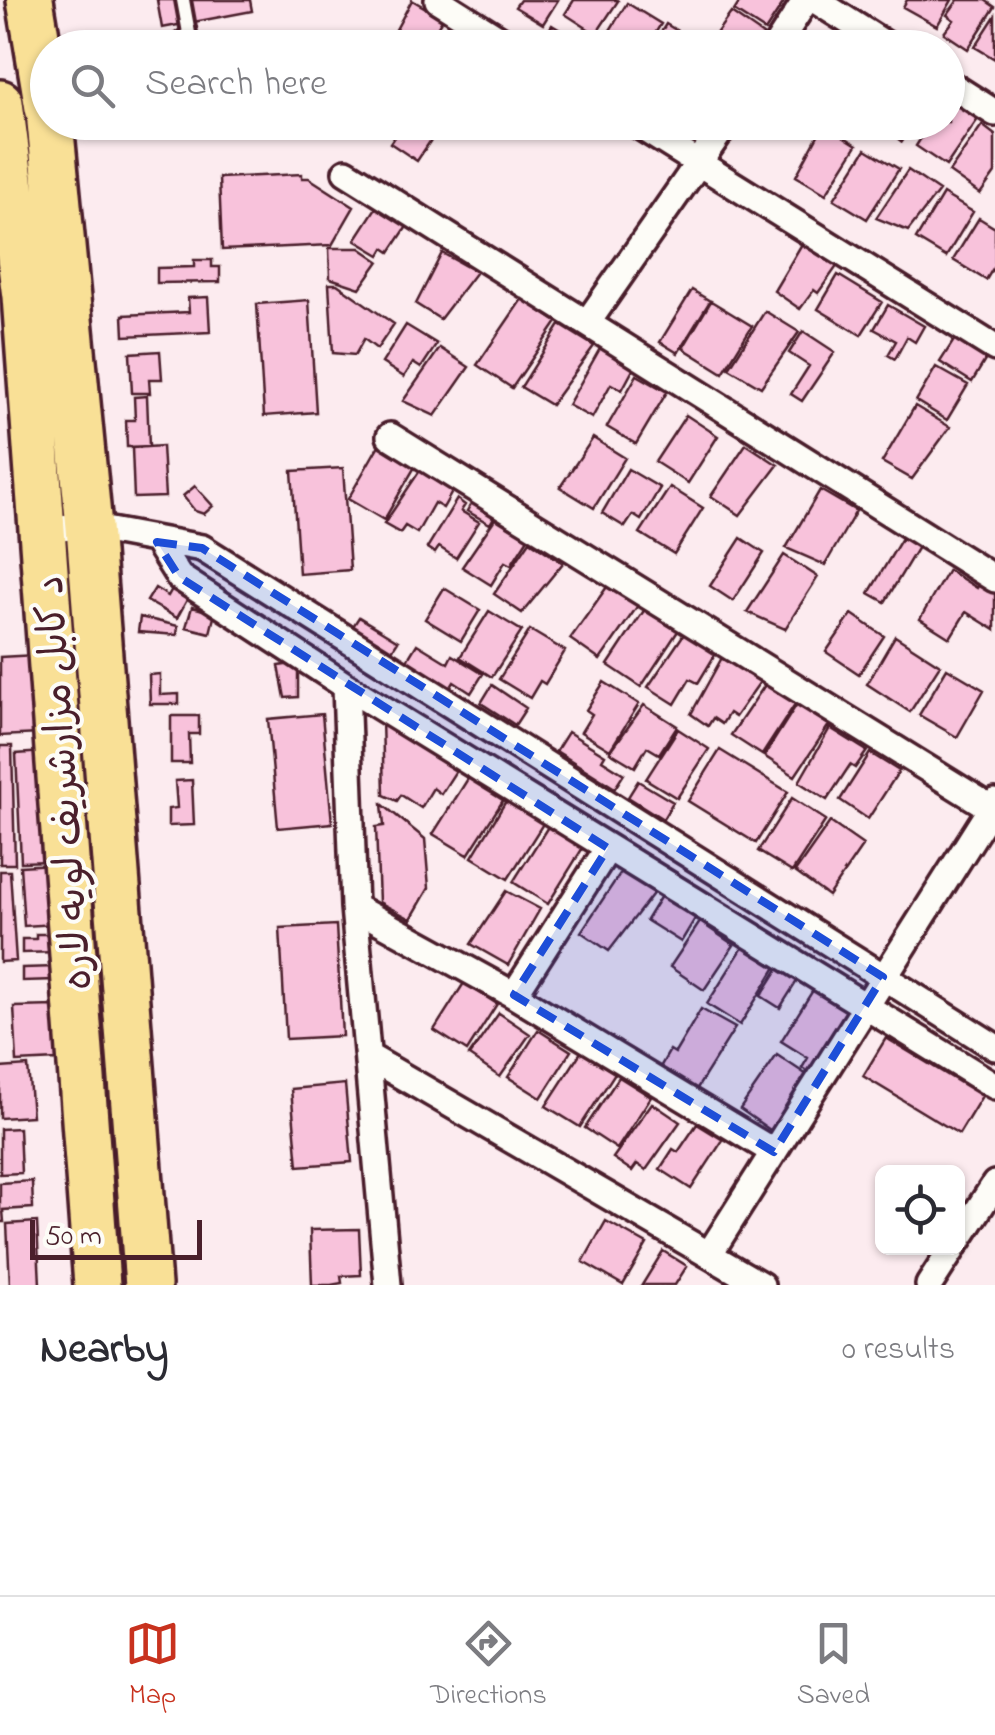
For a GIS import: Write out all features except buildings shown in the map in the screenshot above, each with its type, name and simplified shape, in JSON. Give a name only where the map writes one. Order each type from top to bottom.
[{"type":"highway","name":"د کابل مزارشریف لویه لاره","points":[[30,0],[36,30]]},
{"type":"highway","name":"د کابل مزارشریف لویه لاره","points":[[3,124],[13,297],[44,528],[97,1285]]},
{"type":"highway","points":[[3,124],[30,125]]},
{"type":"highway","name":"د کابل مزارشریف لویه لاره","points":[[54,140],[148,1285]]},
{"type":"street","points":[[438,0],[486,30]]},
{"type":"street","points":[[787,30],[806,0]]},
{"type":"street","points":[[816,0],[863,30]]},
{"type":"street","points":[[965,94],[995,113]]},
{"type":"street","points":[[662,140],[995,348]]},
{"type":"street","points":[[587,323],[715,140]]},
{"type":"street","points":[[346,172],[995,579]]},
{"type":"street","points":[[390,436],[993,805],[710,1253]]},
{"type":"street","points":[[44,528],[88,528],[202,548],[995,1046]]},
{"type":"street","points":[[158,542],[179,577],[346,686],[995,1086]]},
{"type":"street","points":[[317,666],[336,635]]},
{"type":"street","points":[[346,686],[354,906],[388,1285]]},
{"type":"street","points":[[514,995],[608,848]]},
{"type":"street","points":[[354,906],[514,995],[774,1152]]},
{"type":"street","points":[[370,1058],[761,1285]]},
{"type":"street","points":[[965,1232],[990,1200]]},
{"type":"street","points":[[928,1285],[948,1255]]},
{"type":"lane","points":[[183,0],[188,30]]},
{"type":"highlighted area","points":[[157,542],[202,548],[883,977],[774,1152],[514,995],[608,848],[179,577]]}]
